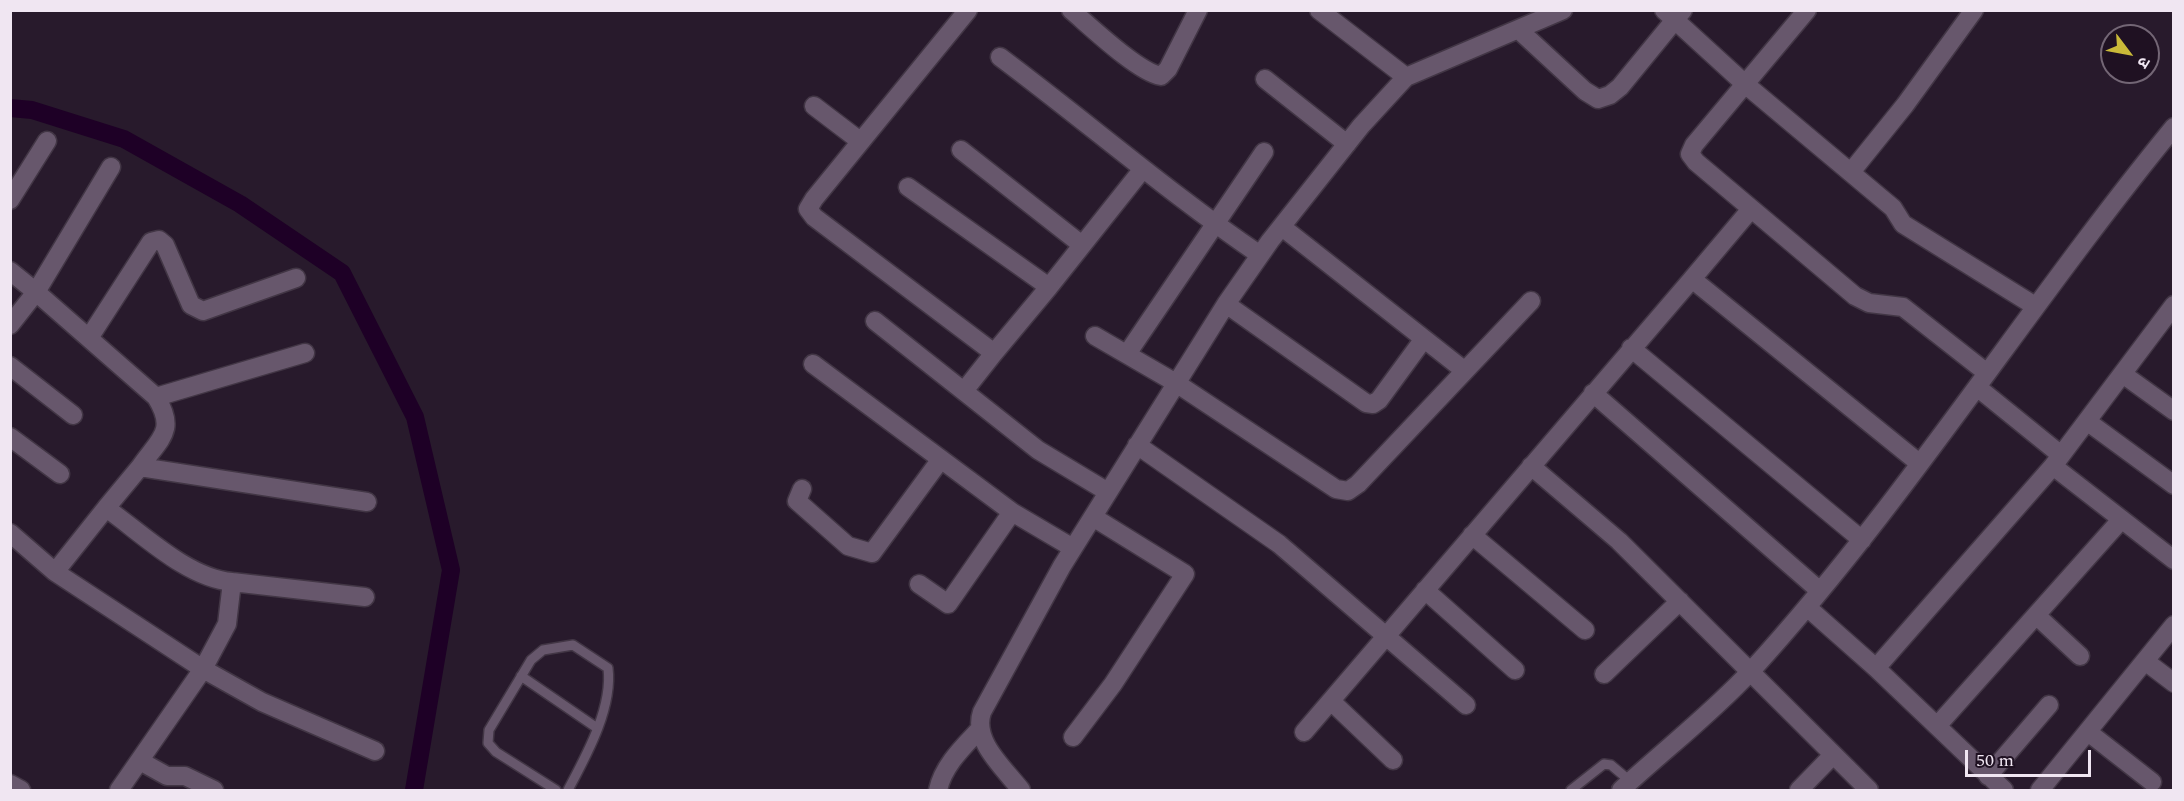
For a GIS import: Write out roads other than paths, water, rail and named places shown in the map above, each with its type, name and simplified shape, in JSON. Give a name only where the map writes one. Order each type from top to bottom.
[{"type":"street","points":[[968,10],[860,141],[808,209],[814,217],[994,353]]},
{"type":"street","points":[[1071,10],[1136,63],[1153,74],[1161,76],[1168,69],[1198,10]]},
{"type":"street","points":[[1319,10],[1406,77]]},
{"type":"street","points":[[1021,790],[983,740],[979,730],[982,712],[1073,548],[1226,304],[1260,255],[1347,144],[1406,77],[1520,31],[1563,10]]},
{"type":"street","points":[[1808,10],[1694,145],[1690,154],[1695,162],[1855,296],[1869,303],[1903,307],[1982,380],[2057,461],[2120,521],[2174,560]]},
{"type":"street","points":[[1851,172],[1905,105],[1974,10]]},
{"type":"street","points":[[1520,31],[1585,91],[1598,99],[1610,95],[1620,87],[1674,14],[1745,84],[1893,208],[1903,224],[2035,306]]},
{"type":"street","points":[[1000,57],[1072,111],[1142,170],[1260,255]]},
{"type":"street","points":[[1266,79],[1347,144]]},
{"type":"street","points":[[814,106],[860,141]]},
{"type":"street","points":[[1625,786],[1749,673],[1807,607],[1862,540],[2035,306],[2174,127]]},
{"type":"street","points":[[10,200],[47,141]]},
{"type":"street","points":[[961,150],[1083,245]]},
{"type":"street","points":[[1127,354],[1264,152]]},
{"type":"street","points":[[10,325],[36,292],[111,167]]},
{"type":"street","points":[[964,391],[1142,170]]},
{"type":"street","points":[[908,187],[1049,287]]},
{"type":"street","points":[[1304,732],[1751,209]]},
{"type":"street","points":[[1282,227],[1465,372]]},
{"type":"street","points":[[89,338],[151,242],[159,240],[165,245],[191,305],[203,311],[296,278]]},
{"type":"street","points":[[10,271],[156,397],[167,415],[165,431],[140,467],[55,572]]},
{"type":"street","points":[[1692,279],[1918,463]]},
{"type":"street","points":[[1095,336],[1176,383],[1336,489],[1348,491],[1358,484],[1531,301]]},
{"type":"street","points":[[1226,304],[1366,403],[1373,404],[1379,400],[1423,340]]},
{"type":"street","points":[[1876,668],[2057,461],[2124,375],[2174,305]]},
{"type":"street","points":[[875,321],[1038,450],[1108,492]]},
{"type":"street","points":[[1630,348],[1862,540]]},
{"type":"street","points":[[156,397],[305,353]]},
{"type":"street","points":[[813,364],[1012,512],[1073,548]]},
{"type":"street","points":[[10,366],[73,415]]},
{"type":"street","points":[[2124,375],[2174,411]]},
{"type":"street","points":[[1593,393],[1820,591]]},
{"type":"street","points":[[2088,422],[2174,485]]},
{"type":"street","points":[[10,437],[60,474]]},
{"type":"street","points":[[1137,446],[1279,544],[1466,705]]},
{"type":"street","points":[[802,489],[797,501],[848,546],[872,553],[941,459]]},
{"type":"street","points":[[1531,466],[1619,541],[1869,790]]},
{"type":"street","points":[[140,467],[367,502]]},
{"type":"street","points":[[106,507],[197,574],[232,582],[364,597]]},
{"type":"street","points":[[919,584],[948,604],[1012,512]]},
{"type":"street","points":[[1073,737],[1113,684],[1185,574],[1093,517]]},
{"type":"street","points":[[1937,726],[2120,521]]},
{"type":"street","points":[[10,533],[55,572],[202,669],[262,702],[375,751]]},
{"type":"street","points":[[1472,535],[1585,630]]},
{"type":"street","points":[[119,790],[202,669],[227,624],[232,582]]},
{"type":"street","points":[[1425,590],[1515,670]]},
{"type":"street","points":[[1604,674],[1680,601]]},
{"type":"street","points":[[1807,607],[1876,668],[2004,790]]},
{"type":"street","points":[[2037,616],[2080,656]]},
{"type":"street","points":[[2040,790],[2174,624]]},
{"type":"street","points":[[2145,661],[2174,682]]},
{"type":"street","points":[[1331,701],[1393,760]]},
{"type":"street","points":[[1988,776],[2049,705]]},
{"type":"street","points":[[938,790],[941,779],[954,758],[979,730]]},
{"type":"street","points":[[2088,732],[2152,782]]},
{"type":"street","points":[[1799,790],[1833,755]]},
{"type":"street","points":[[140,761],[167,776],[185,776],[214,790]]},
{"type":"street","points":[[10,784],[21,790]]},
{"type":"lane","points":[[556,790],[496,752],[488,743],[489,730],[531,660],[543,650],[573,645],[608,668],[610,682],[592,745],[568,790]]},
{"type":"lane","points":[[521,676],[597,728]]},
{"type":"lane","points":[[1571,790],[1604,764],[1611,765],[1625,786]]},
{"type":"waterway","points":[[10,108],[32,110],[124,139],[240,204],[342,273],[415,417],[451,570],[414,790]]}]
